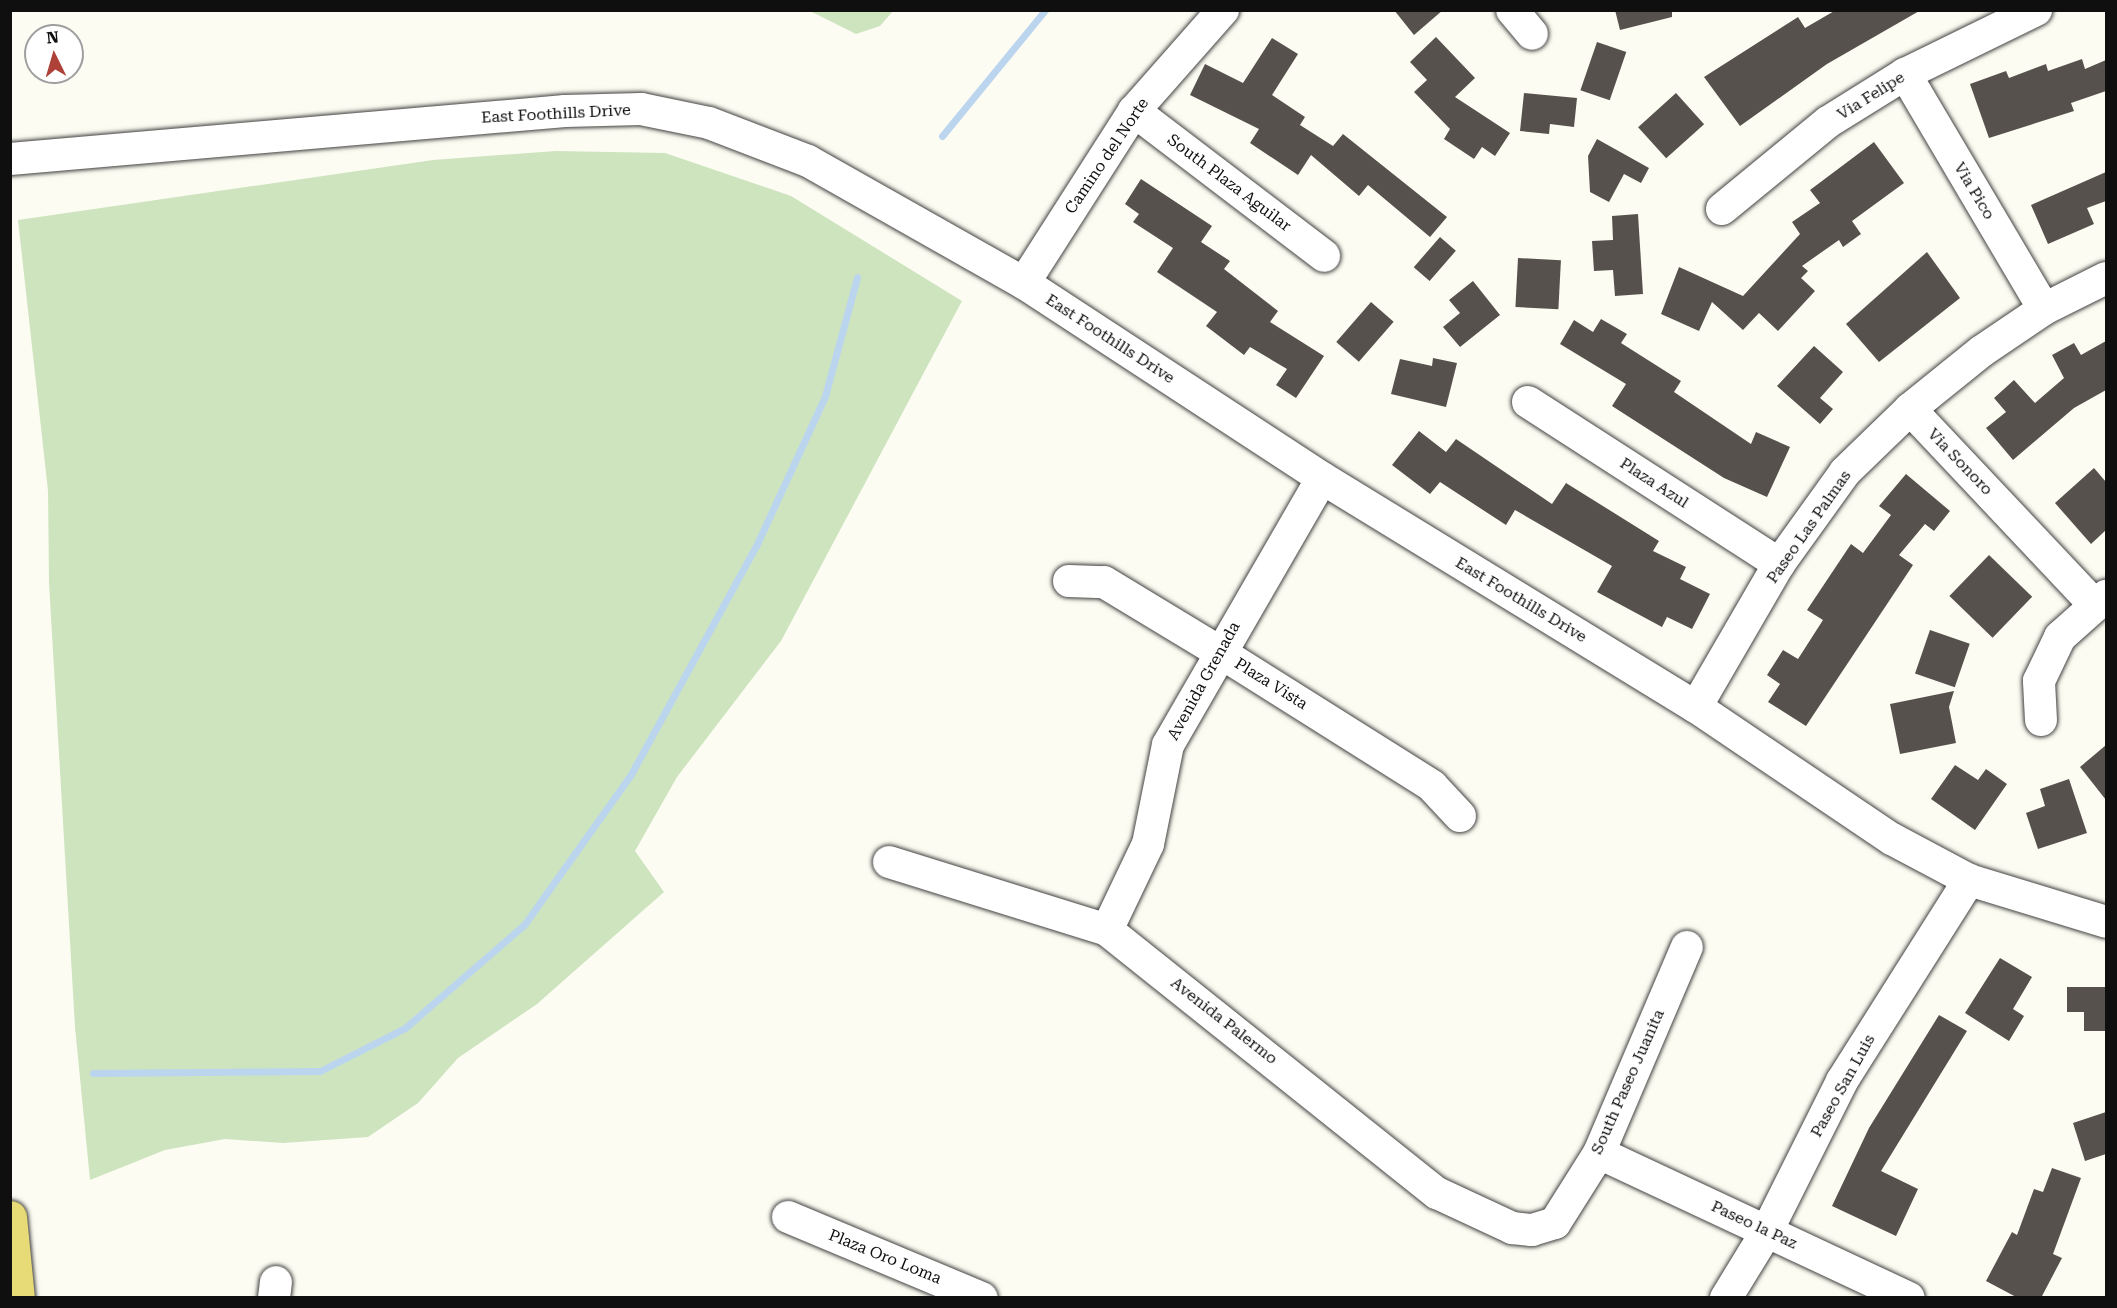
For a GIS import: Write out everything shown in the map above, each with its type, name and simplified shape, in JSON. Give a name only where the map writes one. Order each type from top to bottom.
[{"type":"main road","points":[[10,1217],[18,1298]]},
{"type":"street","name":"Camino del Norte","points":[[1024,283],[1134,111],[1223,10]]},
{"type":"street","points":[[1512,10],[1532,34]]},
{"type":"street","name":"Via Felipe","points":[[1722,208],[1828,122],[1905,74],[2036,10]]},
{"type":"street","name":"Via Pico","points":[[1905,74],[2044,309]]},
{"type":"street","name":"East Foothills Drive","points":[[10,159],[565,111],[641,110],[709,123],[808,161],[1024,283],[1322,478],[1696,707],[1892,839],[1969,880],[2106,922]]},
{"type":"street","name":"South Plaza Aguilar","points":[[1134,111],[1324,256]]},
{"type":"street","name":"Paseo Las Palmas","points":[[1696,707],[1779,564],[1845,472],[1910,409],[2044,309],[2106,278]]},
{"type":"street","name":"Plaza Azul","points":[[1528,402],[1779,564]]},
{"type":"street","name":"Via Sonoro","points":[[1910,409],[2011,514],[2101,600]]},
{"type":"street","name":"Avenida Grenada","points":[[1107,930],[1148,844],[1168,745],[1218,651],[1322,478]]},
{"type":"street","name":"Plaza Vista","points":[[1069,581],[1104,582],[1432,786],[1460,816]]},
{"type":"street","points":[[2041,720],[2039,681],[2061,637],[2101,600]]},
{"type":"street","name":"Avenida Palermo","points":[[889,862],[1107,930],[1437,1193],[1512,1228],[1532,1230]]},
{"type":"street","name":"Paseo San Luis","points":[[1726,1298],[1767,1231],[1842,1081],[1969,880]]},
{"type":"street","name":"South Paseo Juanita","points":[[1532,1230],[1555,1223],[1599,1153],[1687,948]]},
{"type":"street","name":"Paseo la Paz","points":[[1599,1153],[1909,1298]]},
{"type":"street","name":"Plaza Oro Loma","points":[[788,1217],[982,1298]]},
{"type":"green space","points":[[810,11],[893,11],[880,26],[856,34]]},
{"type":"green space","points":[[556,151],[665,153],[791,196],[962,301],[781,641],[677,777],[635,851],[664,892],[537,1004],[458,1058],[418,1103],[368,1137],[283,1143],[225,1139],[165,1150],[90,1180],[75,1027],[49,583],[48,491],[18,220],[433,160]]},
{"type":"building","points":[[1394,10],[1443,10],[1414,35]]},
{"type":"building","points":[[1615,10],[1672,10],[1672,17],[1620,30]]},
{"type":"building","points":[[1836,10],[1921,10],[1827,64],[1740,126],[1704,77],[1798,17],[1805,28]]},
{"type":"building","points":[[1436,37],[1475,78],[1455,97],[1510,133],[1495,156],[1482,147],[1474,159],[1444,139],[1450,129],[1414,92],[1427,80],[1410,62]]},
{"type":"building","points":[[1272,38],[1298,54],[1272,95],[1305,117],[1300,125],[1333,146],[1343,134],[1447,217],[1430,237],[1368,185],[1359,196],[1311,155],[1298,175],[1250,143],[1259,129],[1190,95],[1205,64],[1243,83]]},
{"type":"building","points":[[1597,42],[1626,52],[1610,100],[1580,90]]},
{"type":"building","points":[[2082,59],[2085,69],[2106,60],[2106,91],[2071,103],[2074,111],[1989,138],[1970,84],[2006,71],[2009,78],[2046,64],[2048,71]]},
{"type":"building","points":[[1524,93],[1577,98],[1574,127],[1550,124],[1549,134],[1520,131]]},
{"type":"building","points":[[1676,93],[1704,124],[1666,158],[1638,127]]},
{"type":"building","points":[[1597,139],[1649,168],[1641,183],[1624,174],[1609,202],[1590,192],[1588,156]]},
{"type":"building","points":[[1874,142],[1904,183],[1852,221],[1861,234],[1843,247],[1839,240],[1802,266],[1808,271],[1801,278],[1815,291],[1778,331],[1759,313],[1743,330],[1712,302],[1699,331],[1661,314],[1679,267],[1743,296],[1800,234],[1792,222],[1820,203],[1810,190]]},
{"type":"building","points":[[2106,172],[2106,201],[2087,208],[2094,224],[2048,244],[2031,205]]},
{"type":"building","points":[[1141,179],[1212,226],[1201,242],[1230,261],[1224,269],[1278,311],[1270,322],[1324,356],[1296,398],[1276,385],[1287,369],[1250,347],[1244,355],[1206,326],[1217,312],[1157,272],[1173,248],[1133,222],[1139,214],[1125,204]]},
{"type":"building","points":[[1638,214],[1643,294],[1615,296],[1613,270],[1594,271],[1592,241],[1613,240],[1612,216]]},
{"type":"building","points":[[1440,237],[1456,251],[1430,281],[1414,267]]},
{"type":"building","points":[[1927,252],[1960,298],[1879,362],[1846,324]]},
{"type":"building","points":[[1518,258],[1561,260],[1558,309],[1515,307]]},
{"type":"building","points":[[1473,281],[1500,315],[1460,347],[1443,327],[1460,313],[1449,300]]},
{"type":"building","points":[[1371,302],[1394,322],[1359,362],[1336,342]]},
{"type":"building","points":[[1601,319],[1627,334],[1621,343],[1681,381],[1674,392],[1751,444],[1756,432],[1790,447],[1767,497],[1724,478],[1612,406],[1626,384],[1560,344],[1574,320],[1593,332]]},
{"type":"building","points":[[2106,341],[2106,390],[2074,408],[2013,460],[1986,428],[2006,412],[1994,398],[2014,380],[2035,403],[2064,378],[2052,355],[2074,343],[2081,355]]},
{"type":"building","points":[[1814,346],[1843,372],[1820,398],[1833,409],[1820,424],[1777,386]]},
{"type":"building","points":[[1433,358],[1457,363],[1446,407],[1391,394],[1400,359],[1432,366]]},
{"type":"building","points":[[1419,431],[1446,452],[1456,439],[1552,504],[1566,483],[1659,541],[1653,551],[1686,567],[1680,579],[1710,594],[1692,629],[1667,617],[1662,627],[1597,592],[1612,566],[1515,510],[1506,525],[1440,482],[1430,494],[1392,465]]},
{"type":"building","points":[[2094,468],[2106,482],[2106,530],[2091,544],[2055,503]]},
{"type":"building","points":[[1906,474],[1950,511],[1934,531],[1925,524],[1899,555],[1913,565],[1806,726],[1768,702],[1780,684],[1767,675],[1783,650],[1798,659],[1823,620],[1807,610],[1851,544],[1863,553],[1891,515],[1879,506]]},
{"type":"building","points":[[1989,555],[2032,597],[1993,638],[1949,596]]},
{"type":"building","points":[[1930,630],[1970,644],[1955,687],[1915,673]]},
{"type":"building","points":[[1954,691],[1949,707],[1956,743],[1900,754],[1890,704]]},
{"type":"building","points":[[2106,745],[2106,800],[2080,767]]},
{"type":"building","points":[[1955,765],[1978,780],[1986,769],[2007,784],[1975,830],[1931,799]]},
{"type":"building","points":[[2069,779],[2087,833],[2038,849],[2026,813],[2045,806],[2040,789]]},
{"type":"building","points":[[2000,958],[2032,977],[2013,1009],[2024,1016],[2009,1041],[1965,1013]]},
{"type":"building","points":[[2067,987],[2106,987],[2106,1031],[2084,1031],[2084,1012],[2067,1012]]},
{"type":"building","points":[[1939,1015],[1967,1031],[1881,1171],[1918,1189],[1896,1236],[1832,1206],[1869,1128]]},
{"type":"building","points":[[2106,1112],[2106,1154],[2085,1161],[2073,1123]]},
{"type":"building","points":[[2052,1168],[2081,1178],[2053,1254],[2062,1258],[2041,1298],[2018,1298],[1986,1281],[2012,1232],[2017,1235],[2034,1189],[2043,1192]]},
{"type":"waterway","points":[[942,136],[1045,10]]},
{"type":"waterway","points":[[93,1073],[320,1071],[405,1028],[524,925],[630,776],[757,544],[825,396],[857,277]]}]
